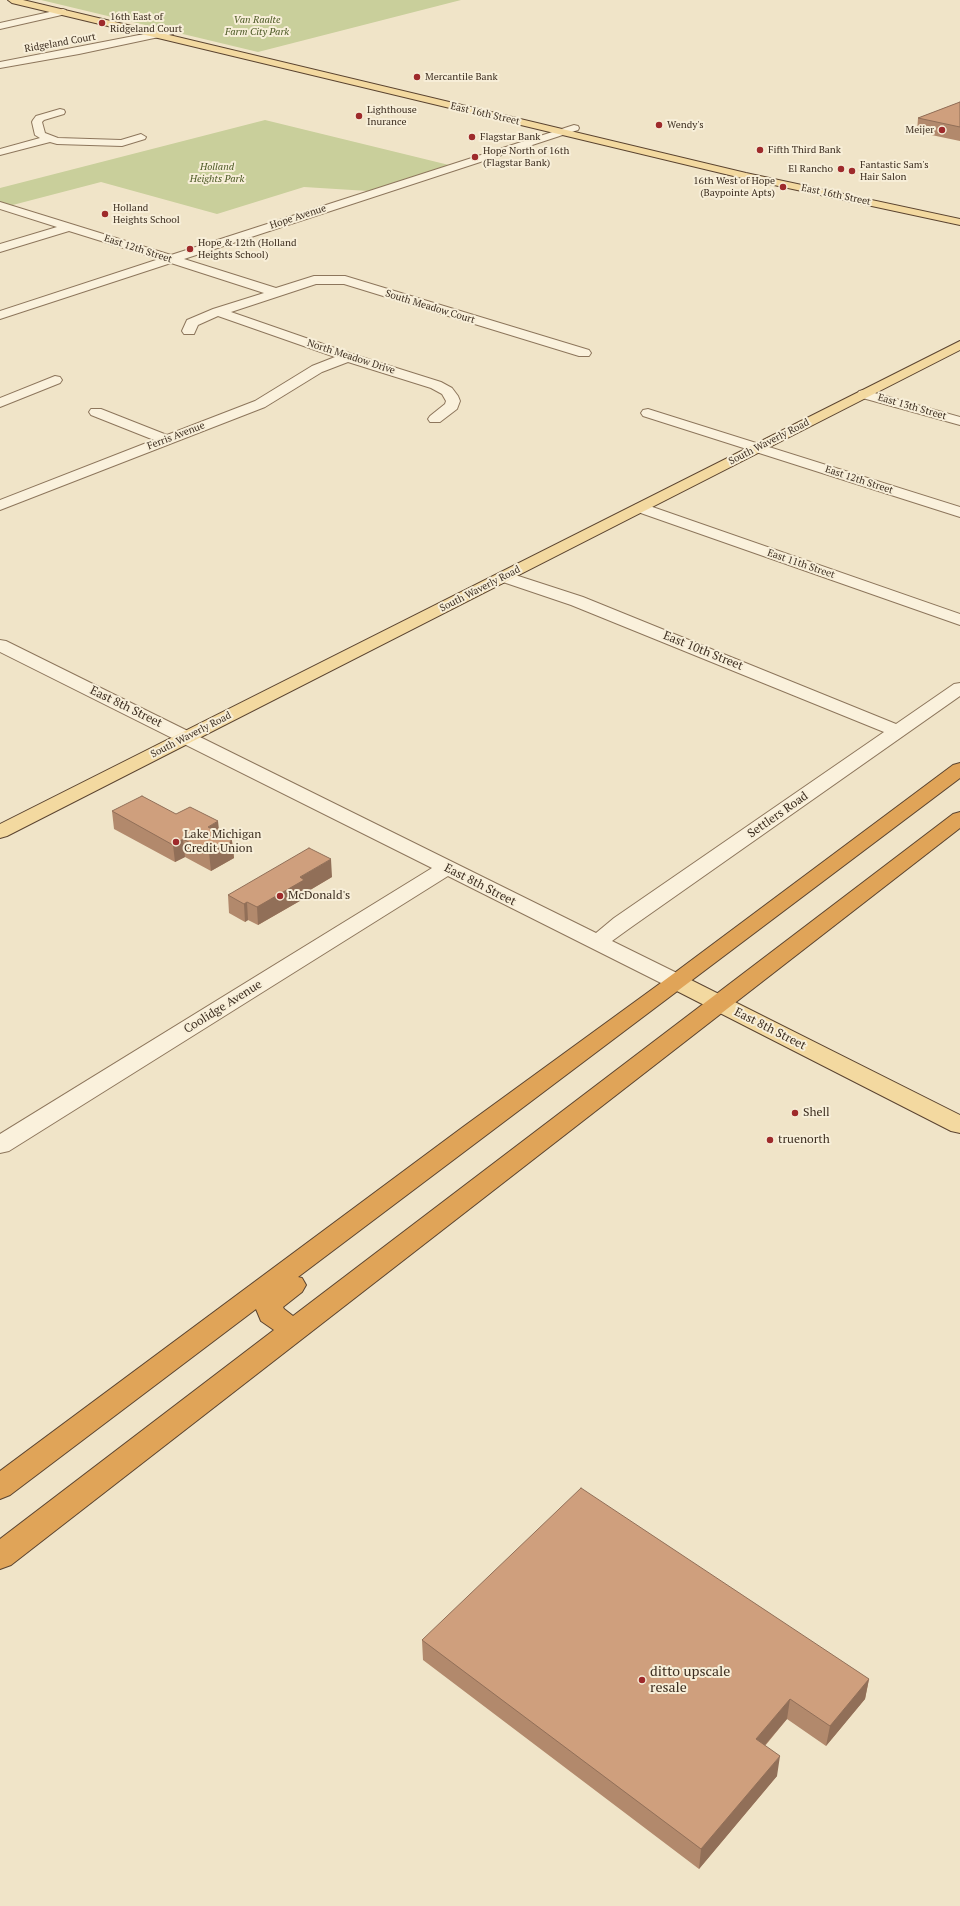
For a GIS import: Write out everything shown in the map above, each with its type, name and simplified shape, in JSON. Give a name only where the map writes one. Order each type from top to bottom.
[{"type":"highway","points":[[0,1487],[256,1294],[677,982],[960,769]]},
{"type":"highway","points":[[0,1556],[960,818]]},
{"type":"highway","points":[[294,1330],[271,1314],[269,1304],[444,1172],[472,1133]]},
{"type":"main road","name":"East 16th Street","points":[[12,0],[746,176],[960,221]]},
{"type":"main road","name":"East 16th Street","points":[[36,0],[892,202],[960,221]]},
{"type":"main road","name":"South Waverly Road","points":[[0,832],[960,346]]},
{"type":"main road","name":"East 8th Street","points":[[677,982],[960,1125]]},
{"type":"street","points":[[0,26],[63,12]]},
{"type":"street","name":"Ridgeland Court","points":[[0,65],[170,32]]},
{"type":"street","points":[[60,112],[40,118],[37,122],[40,135],[56,141],[122,142],[141,137]]},
{"type":"street","name":"Hope Avenue","points":[[0,315],[574,128]]},
{"type":"street","points":[[0,152],[49,139]]},
{"type":"street","name":"East 12th Street","points":[[0,205],[276,292]]},
{"type":"street","points":[[0,248],[69,227]]},
{"type":"street","name":"South Meadow Court","points":[[189,330],[192,323],[218,312],[276,292],[314,280],[345,280],[584,353]]},
{"type":"street","name":"North Meadow Drive","points":[[218,312],[347,357],[436,385],[447,391],[451,396],[452,406],[435,419]]},
{"type":"street","name":"Ferris Avenue","points":[[0,505],[260,404],[317,369],[347,357]]},
{"type":"street","points":[[0,403],[55,380]]},
{"type":"street","name":"East 13th Street","points":[[864,394],[960,421]]},
{"type":"street","points":[[96,412],[166,440]]},
{"type":"street","name":"East 12th Street","points":[[648,413],[960,512]]},
{"type":"street","name":"East 11th Street","points":[[641,508],[960,620]]},
{"type":"street","name":"East 10th Street","points":[[506,577],[584,604],[898,731]]},
{"type":"street","name":"East 8th Street","points":[[0,645],[677,982]]},
{"type":"street","name":"Settlers Road","points":[[597,943],[622,923],[960,688]]},
{"type":"street","name":"Coolidge Avenue","points":[[0,1145],[384,908],[446,868]]},
{"type":"green space","name":"Van Raalte Farm City Park","points":[[41,0],[461,0],[258,52]]},
{"type":"green space","name":"Holland Heights Park","points":[[265,120],[449,165],[368,191],[304,187],[217,214],[101,182],[5,207],[0,205],[0,188]]},
{"type":"building","points":[[960,102],[960,127],[918,118]]},
{"type":"building","points":[[142,796],[176,814],[190,807],[218,821],[208,827],[232,841],[209,853],[183,839],[173,845],[112,811]]},
{"type":"building","points":[[309,848],[331,859],[300,877],[304,880],[257,907],[247,902],[244,904],[228,895]]},
{"type":"building","name":"ditto upscale resale","points":[[581,1488],[869,1679],[830,1726],[790,1699],[756,1739],[780,1756],[701,1849],[422,1640]]},
{"type":"place","name":"16th East of Ridgeland Court","points":[[102,23]]},
{"type":"place","name":"Mercantile Bank","points":[[417,77]]},
{"type":"place","name":"Lighthouse Inurance","points":[[359,116]]},
{"type":"place","name":"Wendy's","points":[[659,125]]},
{"type":"place","name":"Meijer","points":[[942,130]]},
{"type":"place","name":"Flagstar Bank","points":[[472,137]]},
{"type":"place","name":"Fifth Third Bank","points":[[760,150]]},
{"type":"place","name":"Hope North of 16th (Flagstar Bank)","points":[[475,157]]},
{"type":"place","name":"El Rancho","points":[[841,169]]},
{"type":"place","name":"Fantastic Sam's Hair Salon","points":[[852,171]]},
{"type":"place","name":"16th West of Hope (Baypointe Apts)","points":[[783,187]]},
{"type":"place","name":"Holland Heights School","points":[[105,214]]},
{"type":"place","name":"Hope & 12th (Holland Heights School)","points":[[190,249]]},
{"type":"place","name":"Lake Michigan Credit Union","points":[[176,842]]},
{"type":"place","name":"McDonald's","points":[[280,896]]},
{"type":"place","name":"Shell","points":[[795,1113]]},
{"type":"place","name":"truenorth","points":[[770,1140]]},
{"type":"place","name":"ditto upscale resale","points":[[642,1680]]}]
